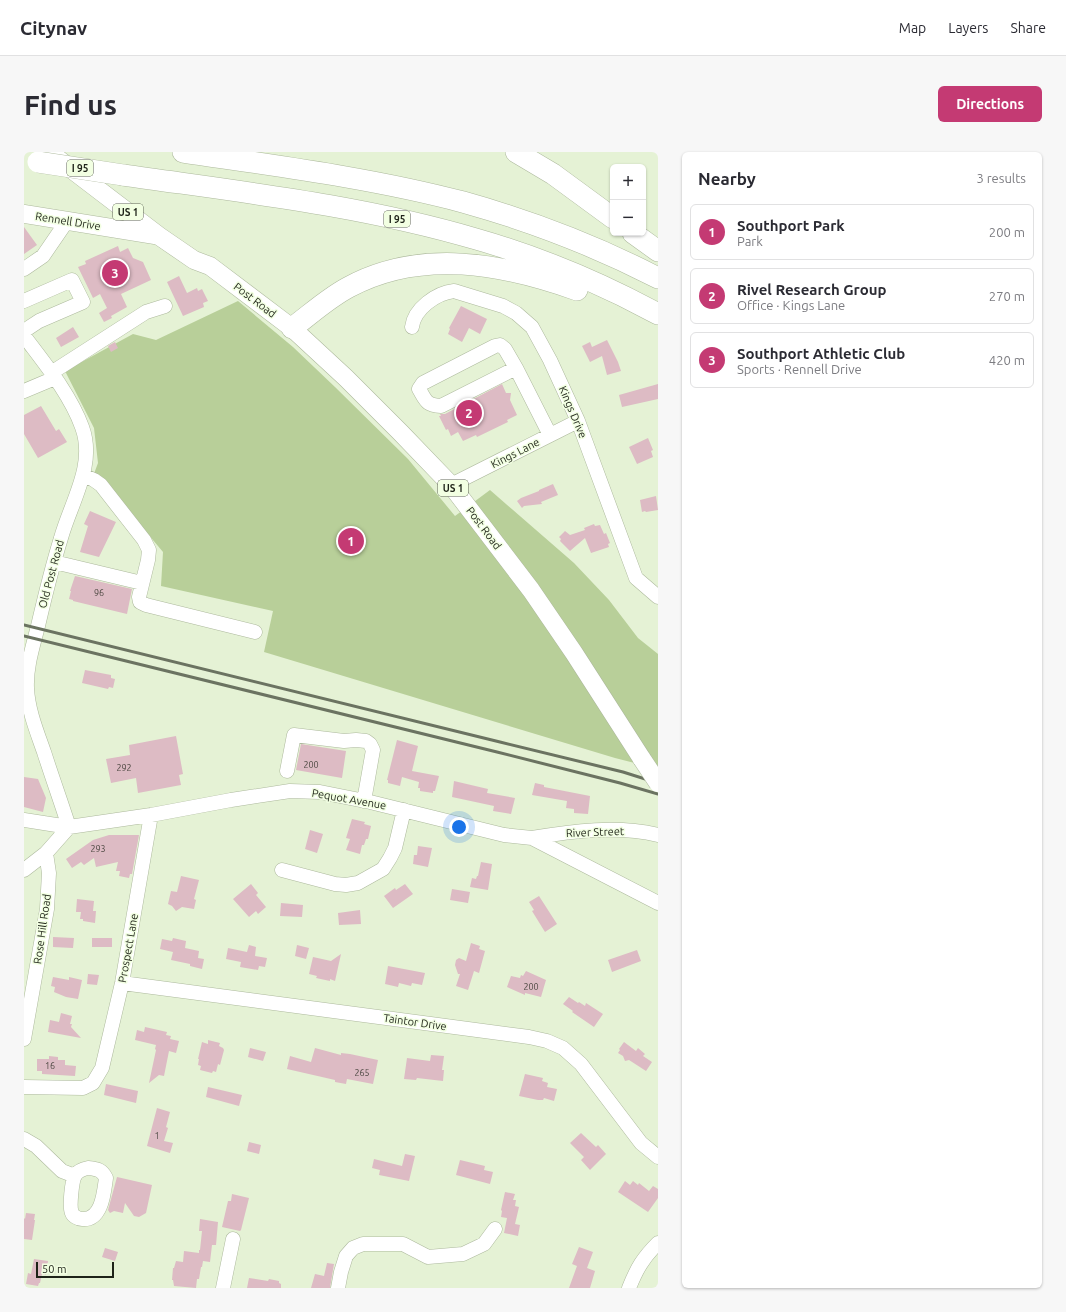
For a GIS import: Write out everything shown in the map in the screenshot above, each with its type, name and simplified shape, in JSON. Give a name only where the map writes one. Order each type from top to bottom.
[{"type":"highway","points":[[183,152],[352,178],[463,202],[563,236],[605,253],[658,278]]},
{"type":"highway","points":[[516,152],[553,174],[610,216]]},
{"type":"highway","name":"I 95","points":[[37,158],[122,174],[325,205],[370,213],[438,229],[491,244],[549,264],[612,291],[658,314]]},
{"type":"highway","points":[[637,236],[658,251]]},
{"type":"highway","points":[[292,328],[332,297],[366,279],[391,270],[446,263],[461,263],[498,268],[544,279],[605,301],[658,325]]},
{"type":"main road","name":"Post Road","points":[[70,152],[201,253],[210,266]]},
{"type":"main road","name":"Post Road","points":[[37,158],[194,260],[210,266],[292,328],[346,378],[451,485],[530,590],[574,652],[658,783]]},
{"type":"main road","name":"Rennell Drive","points":[[29,219],[67,221],[159,236]]},
{"type":"street","points":[[24,269],[43,256],[67,221]]},
{"type":"street","points":[[24,301],[72,280],[83,302],[39,321],[24,331]]},
{"type":"street","name":"Kings Drive","points":[[412,327],[413,320],[431,299],[446,292],[454,291],[503,306],[516,313],[532,327],[550,360],[578,421],[636,578],[658,597]]},
{"type":"street","points":[[24,391],[53,375],[146,312],[165,306]]},
{"type":"street","name":"Old Post Road","points":[[24,336],[53,375],[74,407],[83,428],[87,452],[83,475],[61,537],[54,562],[26,672],[26,688],[30,711],[69,827]]},
{"type":"street","points":[[516,368],[441,406],[427,403],[419,389],[423,383],[495,346],[500,345],[505,349],[516,368],[550,435]]},
{"type":"street","name":"Kings Lane","points":[[451,485],[578,421]]},
{"type":"street","points":[[83,475],[101,485],[144,540],[149,550],[139,597],[140,602],[146,605],[255,632]]},
{"type":"street","points":[[54,562],[142,583]]},
{"type":"street","points":[[287,771],[294,735],[344,741],[366,741],[370,744],[373,750],[364,801]]},
{"type":"street","name":"Pequot Avenue","points":[[24,820],[69,827],[151,815],[290,791],[320,792],[404,810],[504,835],[532,838],[658,903]]},
{"type":"street","points":[[282,870],[335,884],[346,885],[358,883],[383,869],[390,858],[395,848],[404,810]]},
{"type":"street","name":"Prospect Lane","points":[[24,1087],[88,1087],[96,1079],[102,1068],[122,983],[151,815]]},
{"type":"street","points":[[24,870],[46,853],[69,827]]},
{"type":"street","name":"River Street","points":[[532,838],[582,832],[623,830],[658,835]]},
{"type":"street","name":"Rose Hill Road","points":[[24,1039],[47,909],[49,873],[46,853]]},
{"type":"street","name":"Taintor Drive","points":[[122,983],[529,1037],[547,1041],[563,1048],[581,1064],[641,1143],[658,1157]]},
{"type":"street","points":[[24,1139],[36,1146],[62,1171],[75,1176]]},
{"type":"street","points":[[338,1288],[346,1256],[353,1248],[363,1244],[403,1244],[428,1257],[463,1254],[484,1244],[495,1229]]},
{"type":"street","points":[[223,1288],[233,1239]]},
{"type":"street","points":[[629,1288],[636,1270],[647,1254],[658,1243]]},
{"type":"green space","points":[[238,301],[293,347],[408,459],[455,516],[490,490],[574,563],[609,600],[638,638],[658,654],[658,769],[615,758],[264,652],[273,611],[161,586],[163,552],[122,503],[92,479],[98,463],[94,428],[65,371],[133,334],[156,340]]},
{"type":"building","points":[[24,227],[37,245],[24,254]]},
{"type":"building","points":[[118,246],[120,252],[128,248],[133,258],[143,262],[151,280],[121,294],[127,307],[111,316],[112,318],[104,322],[99,313],[107,308],[100,294],[93,298],[78,267],[86,264],[85,261]]},
{"type":"building","points":[[179,276],[187,293],[197,288],[198,291],[202,289],[208,301],[203,303],[204,307],[183,316],[167,282]]},
{"type":"building","points":[[461,306],[487,319],[480,334],[469,328],[462,342],[448,334],[449,328]]},
{"type":"building","points":[[73,327],[79,337],[61,347],[56,338]]},
{"type":"building","points":[[607,340],[621,371],[607,375],[602,356],[590,362],[582,346],[590,342],[592,347]]},
{"type":"building","points":[[115,342],[118,348],[111,352],[108,346]]},
{"type":"building","points":[[502,384],[506,393],[511,393],[510,400],[517,415],[507,420],[508,422],[477,437],[476,435],[463,441],[458,432],[451,436],[448,429],[446,430],[439,416],[441,416],[440,414],[445,414]]},
{"type":"building","points":[[658,384],[658,399],[622,407],[619,395]]},
{"type":"building","points":[[41,406],[56,431],[59,429],[67,442],[38,458],[24,434],[24,415]]},
{"type":"building","points":[[648,438],[653,450],[651,451],[653,457],[637,464],[629,447]]},
{"type":"building","points":[[553,484],[558,495],[541,502],[542,504],[524,506],[522,508],[517,501],[521,498]]},
{"type":"building","points":[[656,496],[658,510],[642,512],[640,500]]},
{"type":"building","points":[[90,511],[116,522],[99,557],[80,552],[88,526],[84,524]]},
{"type":"building","points":[[594,524],[595,526],[600,525],[604,534],[606,533],[610,543],[608,544],[609,547],[591,553],[585,538],[570,551],[560,541],[561,539],[559,537],[565,531],[570,535],[585,530],[584,528]]},
{"type":"building","points":[[75,576],[132,589],[127,614],[69,599]]},
{"type":"building","points":[[85,670],[111,675],[111,678],[115,679],[113,688],[109,687],[108,689],[82,683]]},
{"type":"building","points":[[176,736],[183,774],[179,775],[181,785],[138,793],[136,778],[111,783],[106,759],[130,755],[129,745]]},
{"type":"building","points":[[397,740],[418,746],[412,771],[439,776],[435,791],[433,791],[433,793],[420,791],[420,788],[418,788],[419,782],[402,777],[400,786],[388,783],[387,780]]},
{"type":"building","points":[[301,744],[346,751],[342,778],[296,770]]},
{"type":"building","points":[[24,777],[38,779],[46,798],[43,812],[24,807]]},
{"type":"building","points":[[454,781],[488,789],[487,793],[515,798],[511,814],[493,811],[494,806],[452,797]]},
{"type":"building","points":[[535,783],[544,785],[544,787],[590,796],[588,814],[574,813],[574,809],[566,808],[567,801],[532,795]]},
{"type":"building","points":[[352,819],[365,822],[364,824],[371,826],[368,839],[366,839],[364,845],[362,845],[360,854],[346,850],[350,839],[346,838]]},
{"type":"building","points":[[310,830],[323,834],[317,853],[305,849]]},
{"type":"building","points":[[109,835],[139,835],[132,874],[130,874],[129,878],[119,876],[120,871],[116,871],[118,862],[96,867],[94,858],[84,865],[81,862],[72,868],[66,859],[93,840]]},
{"type":"building","points":[[418,846],[432,848],[428,867],[413,864],[414,855],[417,855]]},
{"type":"building","points":[[481,862],[492,864],[488,890],[470,887],[472,878],[476,879],[478,876]]},
{"type":"building","points":[[181,876],[199,880],[194,899],[196,900],[194,909],[182,907],[176,911],[168,904],[171,891],[177,892]]},
{"type":"building","points":[[251,884],[258,893],[256,895],[266,907],[258,914],[256,911],[249,917],[233,899]]},
{"type":"building","points":[[405,884],[413,894],[393,908],[384,896],[395,888],[396,890]]},
{"type":"building","points":[[452,889],[470,892],[468,903],[450,900]]},
{"type":"building","points":[[539,896],[557,924],[545,932],[532,911],[534,910],[529,902]]},
{"type":"building","points":[[77,899],[94,901],[93,911],[96,911],[95,923],[80,919],[81,912],[76,912]]},
{"type":"building","points":[[281,903],[303,905],[302,917],[280,916]]},
{"type":"building","points":[[360,910],[361,924],[339,925],[338,913]]},
{"type":"building","points":[[53,937],[74,938],[73,948],[53,947]]},
{"type":"building","points":[[92,938],[112,938],[112,947],[92,947]]},
{"type":"building","points":[[173,938],[186,941],[185,948],[199,951],[198,958],[204,959],[202,969],[190,966],[190,964],[171,960],[173,952],[160,949],[162,939],[172,941]]},
{"type":"building","points":[[471,943],[480,946],[479,949],[485,951],[479,973],[474,971],[468,990],[456,986],[460,974],[458,974],[455,965],[456,960],[459,958],[466,961]]},
{"type":"building","points":[[249,945],[256,947],[255,956],[267,958],[265,967],[259,966],[258,970],[240,967],[241,962],[226,959],[228,948],[247,952]]},
{"type":"building","points":[[297,945],[309,948],[306,959],[295,956]]},
{"type":"building","points":[[637,950],[641,961],[612,972],[608,960]]},
{"type":"building","points":[[341,954],[335,981],[316,978],[317,976],[309,974],[313,957],[331,961]]},
{"type":"building","points":[[388,966],[425,973],[422,985],[412,983],[411,986],[399,983],[398,987],[385,984]]},
{"type":"building","points":[[526,971],[546,980],[541,997],[525,993],[525,995],[507,987],[511,976],[520,978]]},
{"type":"building","points":[[88,974],[99,975],[97,985],[87,984]]},
{"type":"building","points":[[53,977],[69,980],[69,977],[82,980],[78,999],[66,997],[54,992],[55,987],[51,986]]},
{"type":"building","points":[[569,997],[585,1006],[586,1003],[603,1014],[594,1027],[563,1004]]},
{"type":"building","points":[[61,1013],[72,1016],[70,1024],[72,1024],[71,1027],[81,1038],[48,1032],[50,1020],[59,1022]]},
{"type":"building","points":[[145,1027],[167,1032],[166,1035],[171,1036],[170,1039],[179,1041],[176,1053],[169,1051],[164,1076],[159,1075],[149,1083],[156,1045],[135,1040],[137,1030],[144,1032]]},
{"type":"building","points":[[208,1040],[220,1043],[219,1046],[224,1050],[220,1065],[218,1064],[216,1072],[213,1071],[212,1073],[200,1070],[201,1066],[198,1065],[202,1042],[208,1044]]},
{"type":"building","points":[[624,1042],[636,1051],[638,1048],[645,1054],[643,1056],[652,1062],[646,1071],[629,1060],[625,1061],[623,1056],[618,1053]]},
{"type":"building","points":[[250,1048],[266,1052],[263,1061],[248,1057]]},
{"type":"building","points":[[315,1048],[341,1055],[341,1053],[350,1054],[378,1060],[373,1084],[347,1079],[346,1084],[287,1069],[290,1056],[311,1062]]},
{"type":"building","points":[[431,1055],[444,1056],[442,1070],[444,1070],[443,1081],[417,1078],[416,1080],[404,1079],[407,1058],[430,1061]]},
{"type":"building","points":[[49,1056],[58,1057],[58,1060],[65,1060],[65,1065],[76,1066],[75,1076],[42,1074],[42,1071],[37,1071],[37,1059],[49,1059]]},
{"type":"building","points":[[525,1074],[543,1078],[542,1081],[548,1083],[547,1087],[557,1089],[554,1101],[544,1098],[543,1100],[538,1100],[519,1096]]},
{"type":"building","points":[[106,1084],[138,1091],[136,1103],[104,1095]]},
{"type":"building","points":[[208,1087],[242,1095],[239,1106],[206,1097]]},
{"type":"building","points":[[157,1108],[170,1112],[166,1127],[168,1128],[164,1141],[173,1143],[170,1153],[147,1146]]},
{"type":"building","points":[[581,1133],[596,1147],[598,1145],[606,1154],[590,1170],[581,1160],[584,1157],[570,1143]]},
{"type":"building","points":[[249,1142],[261,1145],[259,1154],[247,1151]]},
{"type":"building","points":[[405,1154],[415,1156],[409,1181],[379,1175],[380,1170],[372,1168],[374,1159],[402,1166]]},
{"type":"building","points":[[460,1160],[485,1166],[484,1170],[493,1172],[490,1184],[456,1175]]},
{"type":"building","points":[[117,1177],[152,1185],[146,1213],[139,1217],[134,1216],[125,1203],[123,1213],[114,1211],[110,1213],[108,1210]]},
{"type":"building","points":[[625,1181],[630,1185],[633,1181],[638,1185],[639,1183],[649,1191],[653,1186],[658,1189],[658,1198],[648,1212],[618,1192]]},
{"type":"building","points":[[505,1192],[515,1194],[513,1200],[516,1200],[515,1206],[519,1207],[515,1224],[520,1225],[518,1236],[504,1233],[507,1218],[501,1217],[501,1210]]},
{"type":"building","points":[[232,1194],[249,1198],[240,1231],[222,1227],[228,1201],[231,1201]]},
{"type":"building","points":[[26,1213],[35,1214],[32,1240],[24,1239],[24,1218],[25,1219]]},
{"type":"building","points":[[200,1219],[218,1222],[216,1245],[212,1245],[210,1262],[203,1261],[199,1279],[197,1279],[196,1288],[174,1286],[172,1280],[173,1268],[176,1261],[183,1262],[184,1251],[199,1253],[202,1231],[199,1231]]},
{"type":"building","points":[[579,1247],[593,1252],[587,1268],[595,1271],[590,1288],[569,1288],[577,1266],[572,1264]]},
{"type":"building","points":[[105,1248],[118,1252],[115,1261],[102,1257]]},
{"type":"building","points":[[34,1259],[48,1261],[46,1275],[42,1274],[38,1286],[26,1284],[28,1273],[31,1274]]},
{"type":"building","points":[[327,1263],[334,1264],[330,1288],[311,1288],[315,1274],[324,1276]]},
{"type":"building","points":[[249,1278],[279,1281],[281,1288],[247,1288]]},
{"type":"railway","points":[[24,625],[623,772],[658,783]]},
{"type":"railway","points":[[24,636],[497,752],[658,794]]},
{"type":"place","name":"Southport Athletic Club","points":[[115,273]]},
{"type":"place","name":"Rivel Research Group","points":[[469,413]]},
{"type":"place","name":"Southport Park","points":[[351,541]]}]
